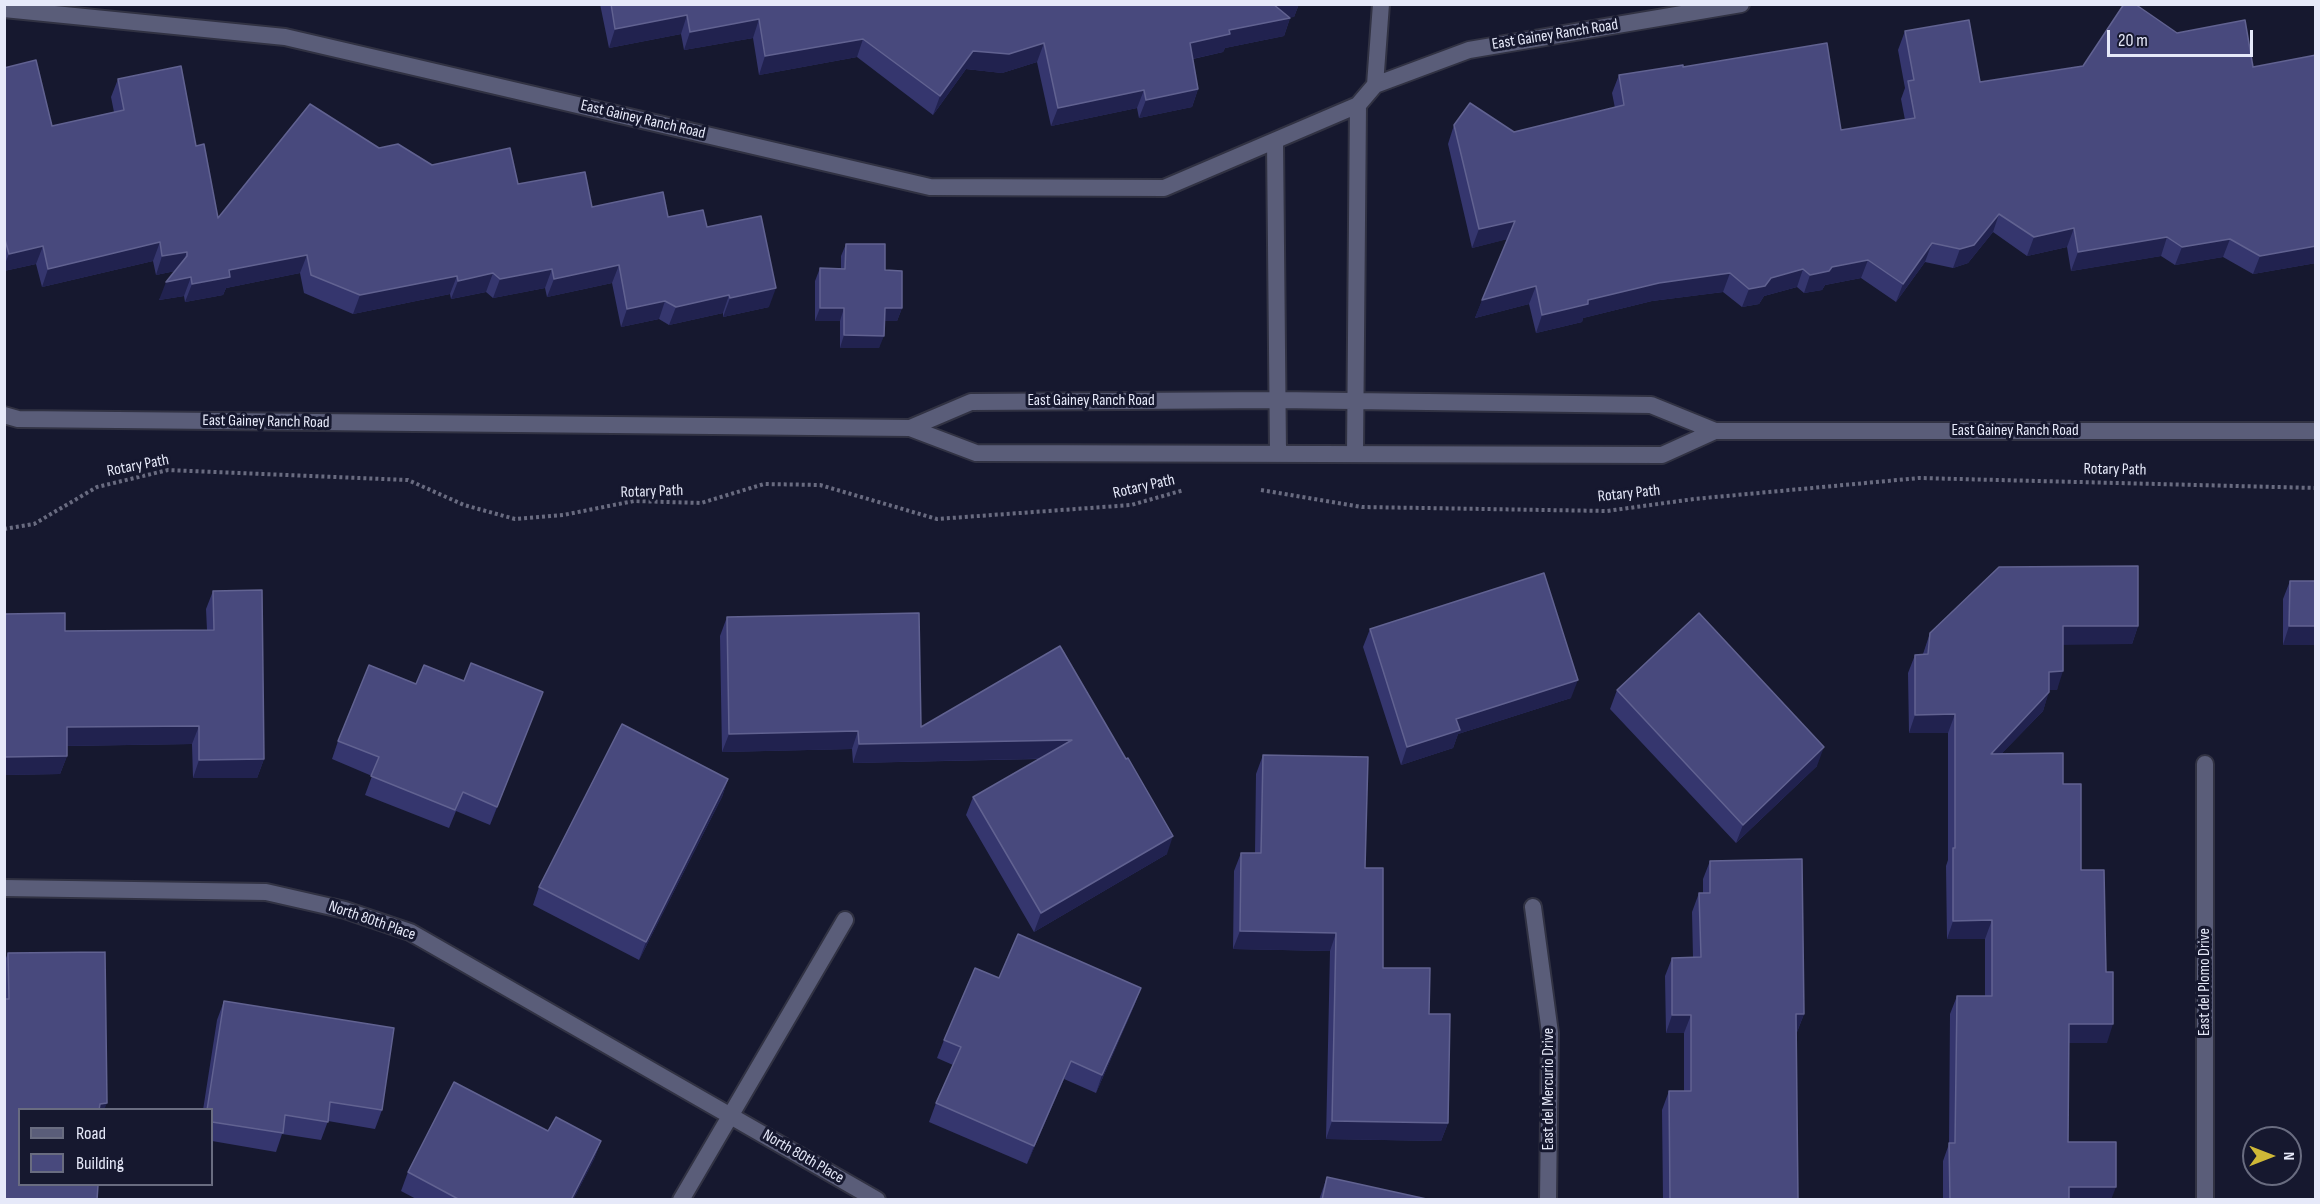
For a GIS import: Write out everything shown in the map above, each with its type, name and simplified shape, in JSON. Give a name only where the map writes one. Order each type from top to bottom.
[{"type":"street","points":[[1375,85],[1381,4]]},
{"type":"street","name":"East Gainey Ranch Road","points":[[4,9],[285,38],[930,187],[1164,188],[1358,105],[1375,85],[1469,50],[1741,4]]},
{"type":"street","points":[[1355,453],[1358,105]]},
{"type":"street","points":[[1275,141],[1278,453]]},
{"type":"street","name":"East Gainey Ranch Road","points":[[910,428],[971,402],[1278,400],[1651,405],[1715,431],[2316,431]]},
{"type":"street","name":"East Gainey Ranch Road","points":[[9,419],[910,428],[976,453],[1355,453],[1579,456],[1662,454],[1715,431]]},
{"type":"street","name":"East del Plomo Drive","points":[[2205,764],[2205,1200]]},
{"type":"street","name":"North 80th Place","points":[[4,888],[266,892],[345,909],[410,932],[877,1200]]},
{"type":"street","name":"East del Mercurio Drive","points":[[1533,908],[1550,1033],[1548,1200]]},
{"type":"street","points":[[681,1200],[845,920]]},
{"type":"path","name":"Rotary Path","points":[[4,529],[34,524],[97,487],[168,470],[408,480],[464,505],[515,519],[563,515],[634,501],[701,502],[764,484],[820,485],[937,519],[1131,505],[1186,490]]},
{"type":"path","name":"Rotary Path","points":[[1250,490],[1362,507],[1607,511],[1694,499],[1919,478],[2316,488]]},
{"type":"building","points":[[611,4],[1273,4],[1290,18],[1229,30],[1230,34],[1190,43],[1198,89],[1146,100],[1144,90],[1058,108],[1044,43],[1009,54],[973,51],[940,96],[863,39],[765,56],[759,19],[690,32],[687,15],[615,29]]},
{"type":"building","points":[[2124,4],[2135,4],[2177,33],[2245,20],[2253,67],[2316,55],[2316,246],[2260,256],[2230,239],[2182,247],[2167,237],[2078,252],[2074,228],[2034,237],[1999,214],[1974,245],[1960,249],[1932,243],[1903,284],[1868,260],[1832,267],[1829,271],[1810,275],[1803,269],[1771,278],[1765,286],[1749,289],[1730,273],[1659,283],[1588,300],[1588,304],[1542,315],[1536,286],[1482,300],[1515,221],[1479,229],[1454,125],[1470,103],[1514,132],[1624,105],[1619,75],[1683,65],[1683,67],[1827,43],[1841,130],[1915,118],[1908,81],[1914,80],[1905,31],[1969,20],[1980,82],[2083,66]]},
{"type":"building","points":[[36,60],[52,126],[124,110],[118,79],[181,66],[196,146],[204,144],[218,218],[310,104],[379,148],[398,144],[432,165],[510,148],[518,184],[585,172],[592,207],[663,192],[668,217],[703,210],[707,227],[761,216],[776,288],[730,298],[729,295],[676,307],[665,301],[627,309],[619,265],[554,279],[552,269],[500,279],[493,273],[458,281],[457,276],[360,295],[311,275],[307,255],[229,270],[230,277],[192,284],[191,277],[166,282],[187,256],[187,252],[162,256],[160,242],[48,269],[43,246],[9,254],[4,236],[4,68]]},
{"type":"building","points":[[846,244],[885,244],[885,270],[902,271],[902,308],[885,308],[884,336],[844,335],[844,308],[820,308],[820,268],[845,269]]},
{"type":"building","points":[[2138,566],[2138,626],[2063,626],[2063,671],[2049,672],[2049,692],[1991,754],[2063,753],[2063,784],[2081,784],[2081,870],[2104,870],[2106,972],[2113,972],[2113,1024],[2069,1024],[2068,1142],[2116,1142],[2116,1187],[2069,1187],[2069,1200],[1950,1200],[1949,1143],[1955,1143],[1957,996],[1992,996],[1992,920],[1953,921],[1955,714],[1915,715],[1915,655],[1928,654],[1930,633],[1999,567]]},
{"type":"building","points":[[1544,573],[1578,680],[1456,719],[1460,730],[1407,747],[1370,629]]},
{"type":"building","points":[[2290,581],[2316,581],[2316,626],[2289,626]]},
{"type":"building","points":[[262,590],[264,759],[199,760],[199,726],[67,727],[67,756],[4,757],[4,614],[65,613],[65,631],[214,630],[213,591]]},
{"type":"building","points":[[919,613],[921,727],[1060,646],[1173,836],[1041,913],[973,797],[1072,740],[859,744],[858,731],[729,734],[727,617]]},
{"type":"building","points":[[1699,613],[1824,747],[1743,825],[1617,690]]},
{"type":"building","points":[[471,663],[543,692],[497,807],[463,792],[455,810],[371,776],[379,757],[338,741],[369,665],[416,684],[424,665],[464,681]]},
{"type":"building","points":[[622,724],[728,779],[646,942],[539,887]]},
{"type":"building","points":[[1263,755],[1368,757],[1365,868],[1383,868],[1383,968],[1430,968],[1429,1014],[1450,1014],[1448,1123],[1332,1121],[1336,933],[1240,931],[1241,853],[1261,853]]},
{"type":"building","points":[[1802,859],[1804,1014],[1796,1014],[1798,1200],[1670,1200],[1669,1091],[1691,1091],[1691,1015],[1672,1015],[1672,958],[1701,957],[1699,893],[1710,893],[1710,861]]},
{"type":"building","points":[[1018,934],[1141,988],[1102,1075],[1071,1061],[1034,1146],[936,1103],[961,1047],[944,1040],[975,968],[999,978]]},
{"type":"building","points":[[105,952],[107,1103],[100,1104],[99,1108],[18,1108],[18,1186],[98,1186],[97,1200],[4,1200],[4,999],[9,999],[8,953]]},
{"type":"building","points":[[224,1001],[394,1028],[382,1110],[330,1102],[328,1122],[285,1115],[283,1133],[213,1122],[213,1108],[207,1108]]},
{"type":"building","points":[[454,1082],[548,1131],[556,1117],[601,1141],[571,1200],[460,1200],[408,1172]]},
{"type":"building","points":[[1327,1177],[1431,1200],[1322,1200]]}]
